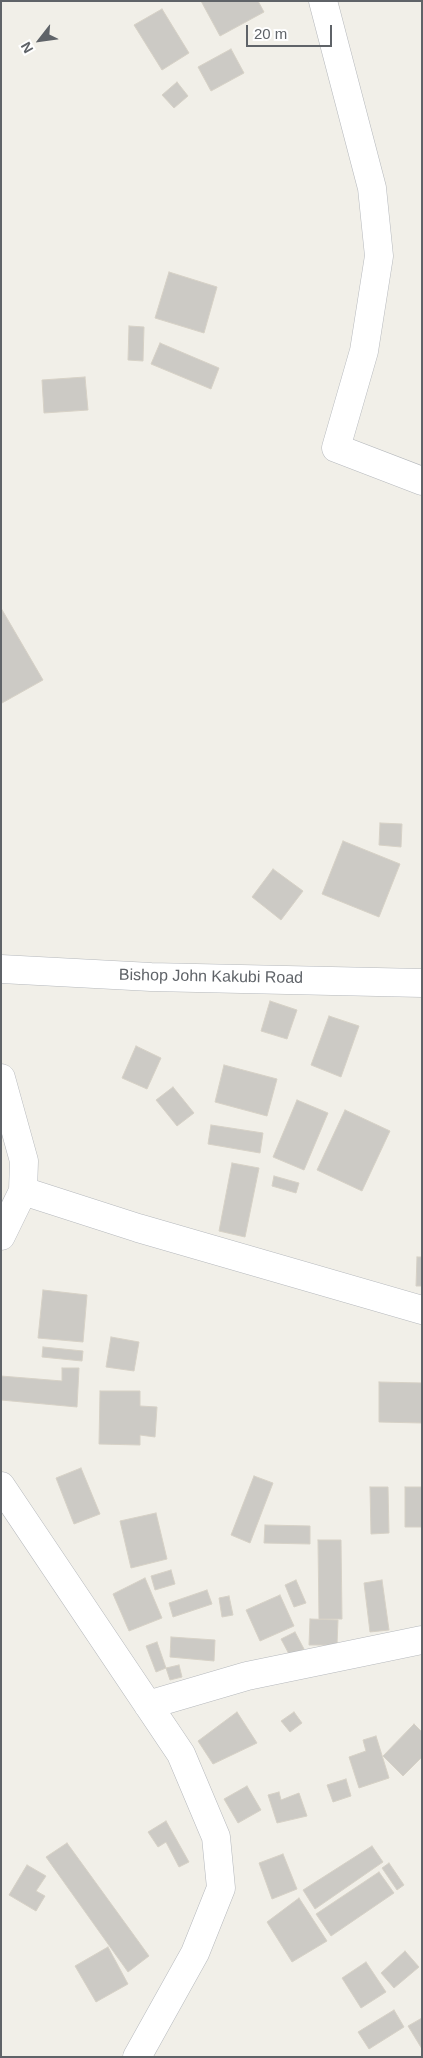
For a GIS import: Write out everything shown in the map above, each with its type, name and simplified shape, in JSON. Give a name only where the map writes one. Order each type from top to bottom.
[{"type":"street","points":[[323,1],[372,188],[379,256],[364,351],[336,448],[422,481]]},
{"type":"street","name":"Bishop John Kakubi Road","points":[[1,969],[152,977],[422,983]]},
{"type":"street","points":[[1,1078],[24,1161],[23,1191],[1,1236]]},
{"type":"street","points":[[23,1191],[138,1228],[422,1310]]},
{"type":"street","points":[[1,1486],[181,1754],[216,1837],[221,1888],[195,1953],[137,2057]]},
{"type":"street","points":[[148,1705],[247,1676],[422,1640]]},
{"type":"building","points":[[201,1],[258,1],[264,12],[220,36]]},
{"type":"building","points":[[162,9],[189,53],[162,70],[134,25]]},
{"type":"building","points":[[231,49],[244,73],[211,91],[198,67]]},
{"type":"building","points":[[177,82],[188,96],[174,108],[162,95]]},
{"type":"building","points":[[169,272],[217,287],[204,333],[155,318]]},
{"type":"building","points":[[129,326],[144,327],[143,361],[128,360]]},
{"type":"building","points":[[160,343],[219,368],[211,389],[151,364]]},
{"type":"building","points":[[85,377],[88,410],[44,413],[42,380]]},
{"type":"building","points":[[1,608],[43,680],[2,703],[1,702]]},
{"type":"building","points":[[380,823],[402,824],[401,847],[379,845]]},
{"type":"building","points":[[343,841],[400,864],[379,917],[322,894]]},
{"type":"building","points":[[273,869],[303,891],[281,920],[252,897]]},
{"type":"building","points":[[270,1001],[297,1010],[287,1039],[261,1031]]},
{"type":"building","points":[[329,1016],[359,1026],[341,1077],[311,1065]]},
{"type":"building","points":[[136,1046],[161,1058],[147,1089],[122,1078]]},
{"type":"building","points":[[224,1065],[277,1079],[267,1116],[215,1102]]},
{"type":"building","points":[[173,1087],[194,1113],[177,1126],[156,1100]]},
{"type":"building","points":[[297,1100],[328,1113],[304,1170],[273,1157]]},
{"type":"building","points":[[345,1110],[390,1131],[362,1191],[317,1170]]},
{"type":"building","points":[[211,1125],[263,1133],[260,1153],[208,1144]]},
{"type":"building","points":[[232,1163],[259,1168],[245,1237],[219,1231]]},
{"type":"building","points":[[274,1176],[299,1183],[296,1193],[272,1186]]},
{"type":"building","points":[[417,1257],[422,1257],[422,1286],[416,1286]]},
{"type":"building","points":[[43,1290],[87,1295],[83,1342],[38,1338]]},
{"type":"building","points":[[111,1337],[139,1342],[134,1371],[106,1367]]},
{"type":"building","points":[[43,1347],[83,1351],[82,1361],[42,1357]]},
{"type":"building","points":[[62,1368],[79,1368],[77,1407],[1,1400],[1,1376],[62,1381]]},
{"type":"building","points":[[379,1382],[422,1383],[422,1423],[379,1422]]},
{"type":"building","points":[[100,1391],[140,1391],[140,1406],[157,1407],[155,1437],[140,1435],[140,1445],[99,1444]]},
{"type":"building","points":[[81,1468],[100,1514],[74,1524],[56,1478]]},
{"type":"building","points":[[254,1476],[273,1483],[250,1543],[231,1535]]},
{"type":"building","points":[[370,1487],[388,1487],[389,1533],[371,1534]]},
{"type":"building","points":[[405,1487],[422,1487],[422,1527],[405,1527]]},
{"type":"building","points":[[156,1513],[167,1559],[131,1568],[120,1521]]},
{"type":"building","points":[[265,1525],[310,1526],[310,1544],[264,1543]]},
{"type":"building","points":[[318,1540],[341,1540],[342,1619],[319,1619]]},
{"type":"building","points":[[171,1570],[175,1584],[155,1590],[151,1576]]},
{"type":"building","points":[[145,1578],[162,1618],[129,1631],[113,1594]]},
{"type":"building","points":[[296,1580],[306,1603],[294,1607],[285,1585]]},
{"type":"building","points":[[382,1580],[389,1630],[370,1632],[364,1583]]},
{"type":"building","points":[[207,1590],[212,1604],[173,1617],[169,1603]]},
{"type":"building","points":[[280,1595],[294,1626],[260,1641],[246,1610]]},
{"type":"building","points":[[229,1596],[233,1615],[222,1617],[219,1598]]},
{"type":"building","points":[[310,1619],[338,1620],[337,1645],[309,1645]]},
{"type":"building","points":[[295,1632],[304,1649],[290,1656],[281,1639]]},
{"type":"building","points":[[171,1637],[215,1640],[214,1661],[170,1657]]},
{"type":"building","points":[[157,1642],[166,1668],[156,1672],[146,1646]]},
{"type":"building","points":[[179,1665],[182,1677],[170,1680],[166,1668]]},
{"type":"building","points":[[237,1712],[257,1743],[213,1764],[198,1741]]},
{"type":"building","points":[[294,1712],[302,1723],[290,1732],[281,1721]]},
{"type":"building","points":[[414,1724],[422,1732],[422,1757],[403,1776],[383,1756]]},
{"type":"building","points":[[376,1736],[389,1778],[359,1788],[349,1757],[366,1751],[363,1740]]},
{"type":"building","points":[[346,1779],[351,1796],[333,1802],[327,1785]]},
{"type":"building","points":[[247,1786],[261,1810],[238,1823],[224,1799]]},
{"type":"building","points":[[279,1792],[281,1800],[299,1793],[307,1816],[277,1823],[268,1795]]},
{"type":"building","points":[[166,1821],[189,1862],[179,1867],[166,1842],[158,1847],[148,1832]]},
{"type":"building","points":[[67,1843],[149,1956],[128,1972],[46,1857]]},
{"type":"building","points":[[372,1846],[383,1862],[315,1909],[303,1890]]},
{"type":"building","points":[[283,1854],[297,1889],[272,1899],[259,1863]]},
{"type":"building","points":[[389,1863],[404,1885],[397,1890],[382,1868]]},
{"type":"building","points":[[27,1865],[46,1876],[36,1891],[45,1896],[36,1911],[9,1895]]},
{"type":"building","points":[[379,1872],[394,1893],[331,1936],[316,1914]]},
{"type":"building","points":[[299,1898],[327,1941],[292,1962],[267,1922]]},
{"type":"building","points":[[108,1947],[128,1984],[96,2002],[75,1966]]},
{"type":"building","points":[[405,1951],[419,1967],[394,1988],[381,1973]]},
{"type":"building","points":[[366,1962],[386,1992],[361,2008],[342,1978]]},
{"type":"building","points":[[394,2010],[404,2027],[369,2049],[358,2032]]},
{"type":"building","points":[[422,2018],[422,2049],[408,2026]]}]
